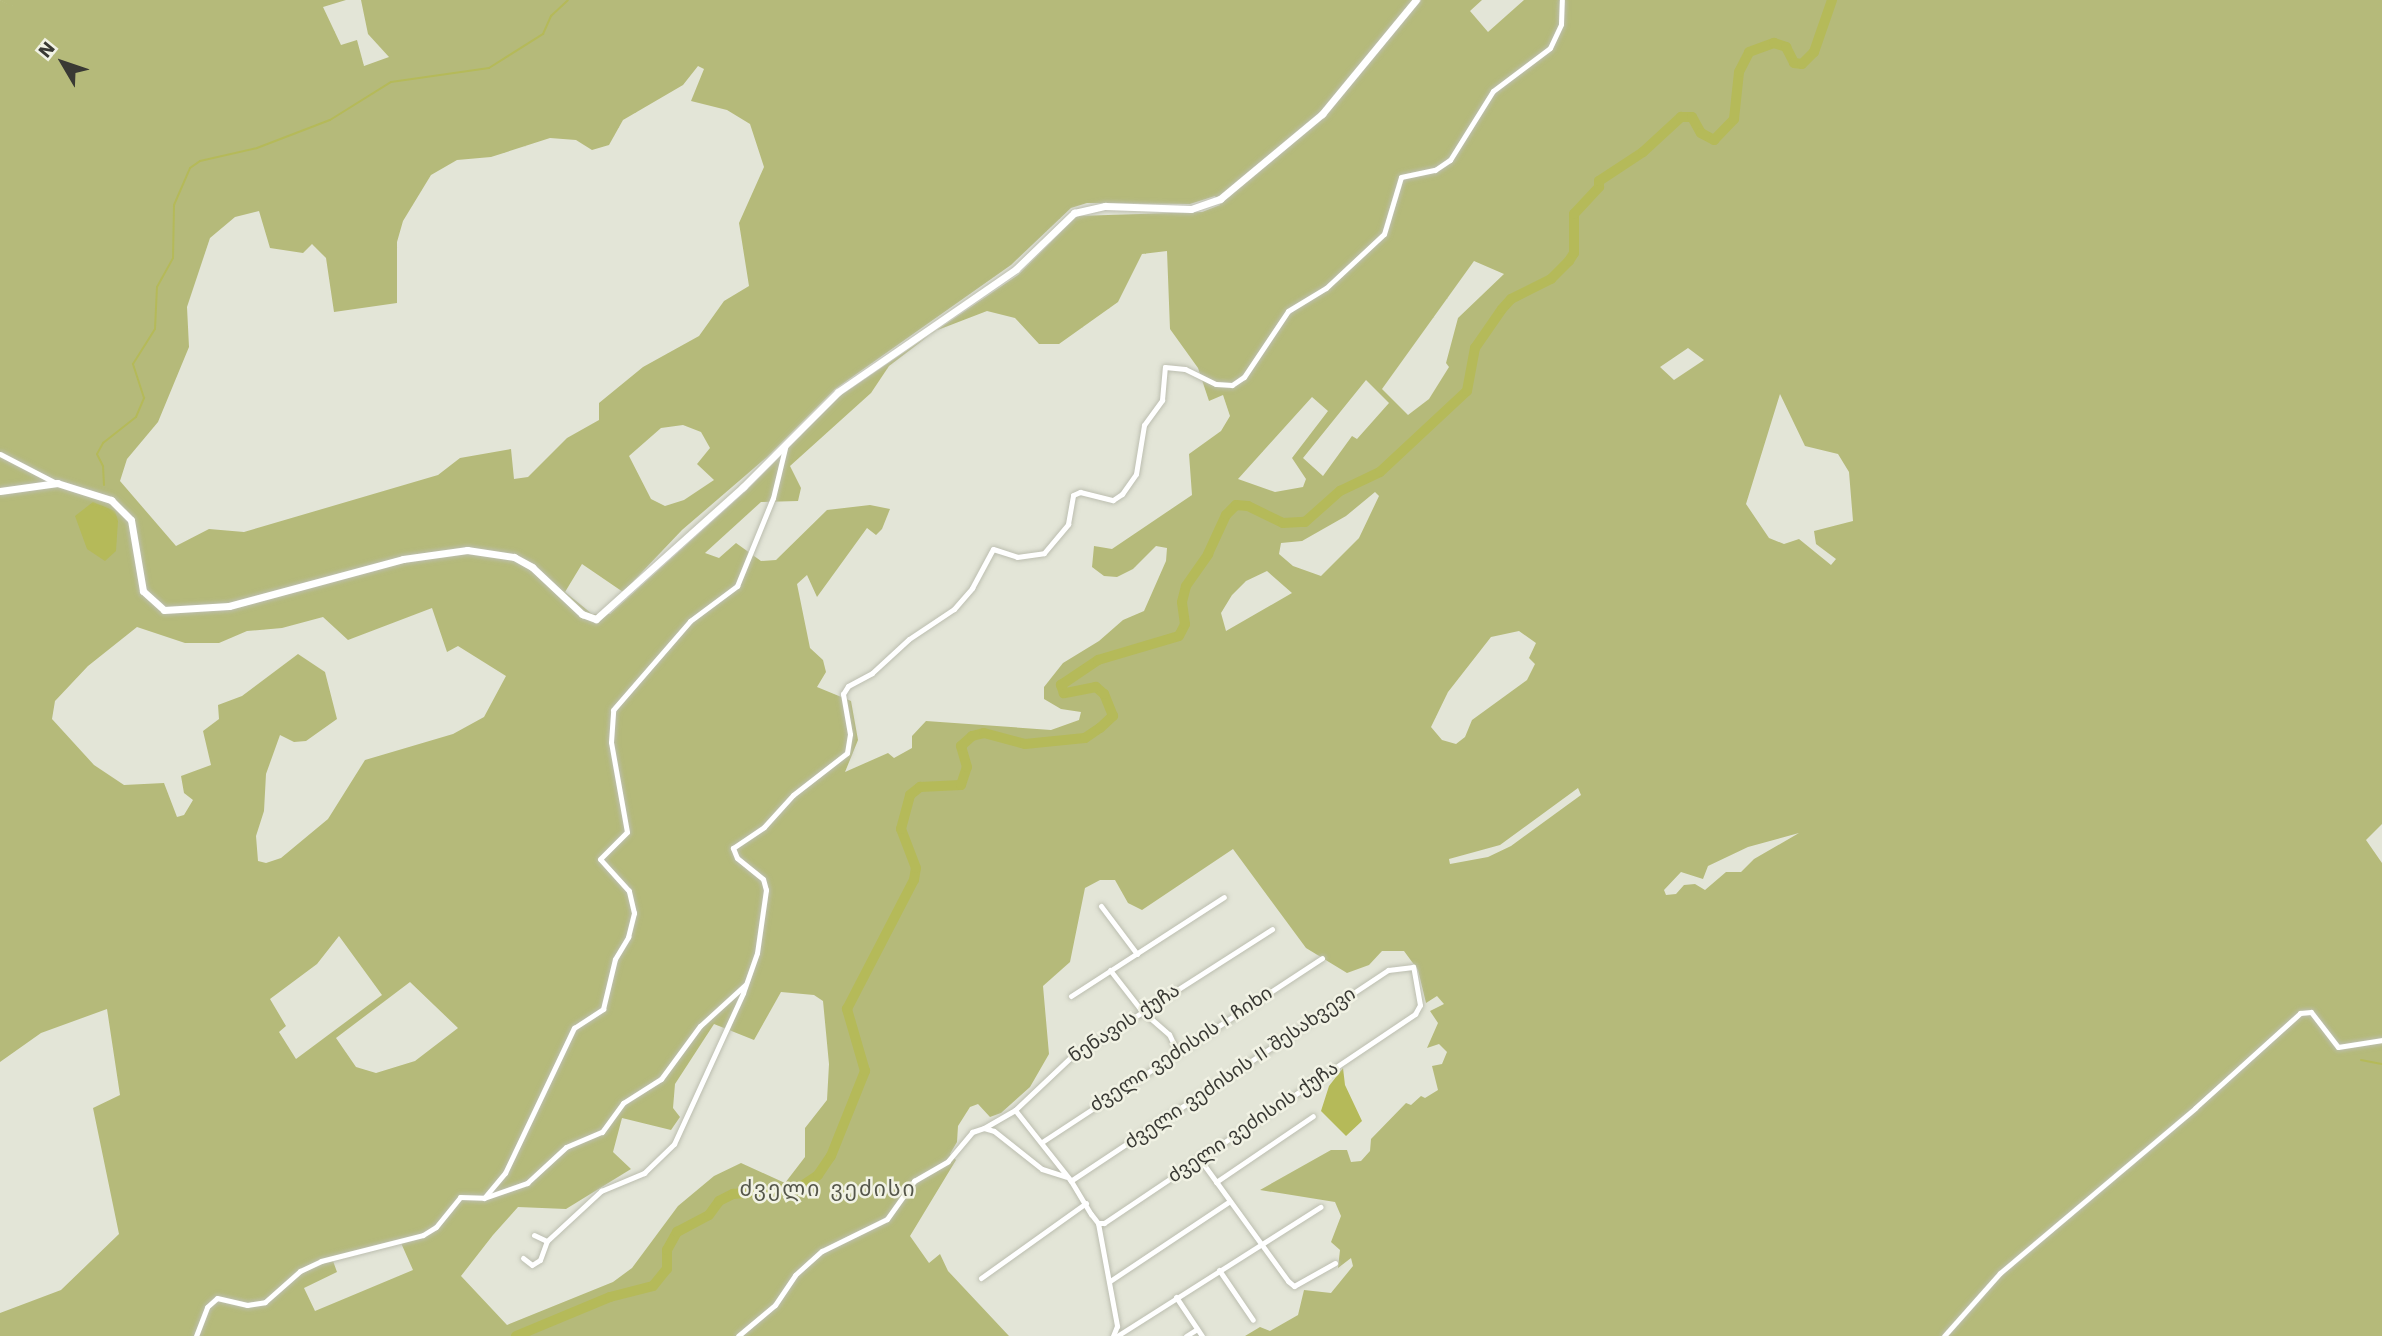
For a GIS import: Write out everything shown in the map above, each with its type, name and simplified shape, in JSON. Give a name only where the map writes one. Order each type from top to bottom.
[{"type":"street","points":[[0,454],[57,483],[111,500],[125,512],[135,530],[143,591],[164,610],[229,606],[403,559],[467,550],[514,557],[532,567],[582,614],[596,619],[664,561],[838,392],[1016,269],[1074,213],[1105,206],[1191,209],[1220,199],[1322,114],[1416,0]]},
{"type":"street","points":[[523,1258],[532,1265],[540,1259],[547,1241],[601,1191],[644,1173],[674,1144],[757,953],[766,890],[763,879],[737,858],[733,848],[764,827],[793,795],[847,753],[850,734],[843,703],[848,686],[872,673],[909,639],[954,609],[972,588],[993,550],[1017,557],[1044,553],[1068,524],[1073,495],[1080,492],[1113,500],[1122,494],[1136,474],[1144,425],[1162,400],[1165,367],[1185,369],[1216,384],[1232,384],[1244,377],[1288,311],[1326,288],[1384,234],[1401,177],[1435,170],[1450,160],[1493,91],[1550,48],[1561,24],[1562,0]]},
{"type":"street","points":[[484,1198],[505,1173],[574,1028],[603,1009],[615,959],[628,937],[634,913],[629,891],[600,859],[627,832],[611,742],[613,710],[690,621],[737,586],[773,498],[786,441]]},
{"type":"street","points":[[0,491],[57,483]]},
{"type":"street","points":[[1071,996],[1224,897]]},
{"type":"street","points":[[1101,906],[1137,954]]},
{"type":"street","name":"ნენავის ქუჩა","points":[[984,1128],[1014,1110],[1049,1073],[1141,1010],[1272,929]]},
{"type":"street","name":"ძველი ვეძისის I ჩიხი","points":[[1042,1142],[1322,958]]},
{"type":"street","name":"ძველი ვეძისის ქუჩა","points":[[1098,1223],[1113,1219],[1199,1158],[1415,1014],[1420,1005],[1413,967]]},
{"type":"street","name":"ძველი ვეძისის II შესახვევი","points":[[1072,1181],[1388,970],[1413,967]]},
{"type":"street","points":[[1110,970],[1141,1010],[1169,1034],[1177,1051]]},
{"type":"street","points":[[196,1336],[207,1307],[217,1298],[247,1305],[265,1302],[300,1271],[364,1247],[423,1235],[436,1227],[460,1198],[484,1198],[527,1183],[566,1147],[602,1132],[623,1102],[673,1068],[700,1026],[745,985]]},
{"type":"street","points":[[1944,1336],[2000,1273],[2300,1013],[2311,1012],[2338,1047],[2382,1040]]},
{"type":"street","points":[[1014,1110],[1042,1142],[1066,1177]]},
{"type":"street","points":[[1216,1182],[1313,1116]]},
{"type":"street","points":[[738,1336],[775,1305],[805,1265],[839,1241],[887,1219],[914,1181],[948,1161],[972,1132],[984,1128],[1042,1169],[1072,1181],[1086,1203],[1098,1223],[1118,1326],[1115,1336]]},
{"type":"street","points":[[1199,1158],[1294,1286],[1335,1264]]},
{"type":"street","points":[[1110,1281],[1230,1200]]},
{"type":"street","points":[[981,1278],[1086,1203]]},
{"type":"street","points":[[1115,1336],[1320,1207]]},
{"type":"street","points":[[534,1235],[547,1241]]},
{"type":"street","points":[[1219,1270],[1253,1320]]},
{"type":"street","points":[[1176,1297],[1202,1336]]},
{"type":"street","points":[[1186,1336],[1197,1329]]},
{"type":"shaded area","points":[[0,0],[346,0],[323,7],[341,45],[357,40],[364,66],[389,57],[368,34],[361,0],[1482,0],[1470,11],[1488,32],[1524,0],[2382,0],[2382,824],[2366,840],[2382,863],[2382,1336],[1245,1336],[1260,1327],[1270,1331],[1298,1315],[1304,1290],[1331,1293],[1353,1266],[1351,1258],[1338,1268],[1340,1250],[1331,1242],[1341,1216],[1335,1202],[1260,1190],[1331,1150],[1347,1150],[1351,1162],[1361,1161],[1370,1151],[1371,1139],[1406,1103],[1411,1105],[1421,1096],[1425,1098],[1438,1090],[1432,1066],[1442,1064],[1447,1052],[1439,1044],[1427,1048],[1438,1023],[1430,1011],[1444,1004],[1437,996],[1426,1003],[1418,970],[1404,951],[1382,951],[1369,965],[1347,973],[1306,948],[1233,849],[1142,910],[1128,903],[1115,880],[1100,880],[1085,888],[1070,962],[1043,986],[1049,1054],[1030,1087],[1001,1113],[990,1117],[978,1104],[970,1107],[958,1126],[957,1142],[950,1154],[956,1160],[910,1236],[929,1263],[940,1254],[948,1271],[1009,1336],[0,1336],[0,1313],[61,1290],[119,1234],[93,1108],[120,1095],[107,1009],[41,1033],[0,1062]],"holes":[[[698,66],[704,69],[691,101],[727,110],[750,124],[764,167],[739,223],[749,286],[724,301],[699,336],[643,367],[599,403],[599,420],[567,438],[528,477],[514,479],[511,449],[460,458],[438,475],[244,532],[209,529],[176,546],[120,481],[127,459],[158,422],[189,347],[187,307],[210,238],[235,217],[259,211],[270,248],[303,253],[312,244],[326,258],[334,312],[397,303],[397,242],[403,221],[431,175],[457,160],[491,157],[550,138],[576,140],[592,150],[609,145],[623,120],[683,85]],[[1215,196],[1220,205],[1202,212],[1077,216],[1018,275],[936,330],[987,311],[1015,318],[1039,344],[1059,344],[1118,302],[1142,254],[1167,251],[1170,329],[1198,368],[1209,401],[1223,395],[1230,416],[1221,431],[1189,454],[1192,495],[1112,549],[1094,546],[1092,567],[1104,576],[1117,577],[1133,569],[1156,546],[1167,548],[1166,561],[1144,611],[1123,620],[1099,641],[1063,663],[1044,687],[1044,699],[1061,709],[1081,712],[1079,720],[1051,730],[926,721],[912,736],[912,748],[894,758],[888,753],[845,772],[858,740],[851,701],[817,687],[826,672],[823,660],[810,648],[797,584],[807,575],[817,597],[867,528],[876,535],[882,529],[890,509],[870,505],[827,510],[776,560],[761,561],[736,543],[719,558],[705,553],[761,502],[798,501],[801,488],[790,466],[871,393],[889,366],[930,335],[840,396],[747,490],[610,614],[592,614],[565,592],[582,564],[623,592],[682,530],[767,457],[835,389],[1011,265],[1071,208],[1087,203],[1190,204]],[[1474,261],[1504,274],[1458,318],[1446,363],[1449,367],[1429,399],[1408,415],[1382,389]],[[1688,348],[1704,360],[1674,380],[1660,367]],[[1366,380],[1389,403],[1357,439],[1352,436],[1323,476],[1303,458]],[[1780,394],[1805,446],[1838,454],[1849,472],[1853,521],[1814,531],[1816,544],[1836,559],[1831,565],[1799,539],[1784,544],[1769,538],[1746,504]],[[1312,397],[1328,411],[1292,458],[1306,479],[1303,487],[1275,492],[1238,479]],[[683,425],[701,432],[710,448],[697,464],[714,480],[684,500],[665,506],[651,499],[629,456],[661,428]],[[1375,492],[1379,496],[1359,538],[1321,576],[1293,566],[1279,554],[1281,543],[1302,541],[1346,516]],[[1267,571],[1292,593],[1226,631],[1221,613],[1232,595],[1246,581]],[[432,608],[447,652],[458,646],[506,676],[484,717],[453,734],[365,760],[328,819],[281,858],[266,863],[258,861],[256,836],[264,811],[266,774],[280,735],[294,742],[306,741],[337,719],[325,672],[298,654],[242,696],[218,705],[219,719],[203,731],[211,765],[181,776],[184,793],[193,800],[184,815],[177,817],[164,783],[124,785],[94,765],[52,719],[55,701],[88,666],[137,627],[185,643],[219,643],[247,631],[282,628],[323,617],[348,640]],[[1519,631],[1536,643],[1529,658],[1535,664],[1527,680],[1472,720],[1465,737],[1456,744],[1442,740],[1431,727],[1448,692],[1491,637]],[[1578,788],[1581,795],[1511,846],[1488,857],[1450,864],[1449,859],[1500,845]],[[1799,833],[1754,859],[1741,872],[1726,872],[1705,890],[1695,884],[1684,885],[1676,894],[1666,895],[1664,890],[1681,872],[1703,879],[1708,866],[1748,847]],[[339,936],[382,995],[296,1059],[279,1032],[286,1026],[270,999],[317,964]],[[410,982],[458,1028],[415,1061],[376,1073],[356,1067],[336,1038]],[[781,992],[814,995],[823,1001],[829,1064],[827,1100],[805,1128],[805,1157],[785,1183],[741,1163],[714,1176],[678,1206],[632,1268],[613,1282],[507,1325],[461,1276],[518,1207],[566,1209],[631,1169],[613,1152],[622,1118],[671,1130],[680,1117],[673,1108],[675,1084],[714,1024],[754,1040]],[[401,1243],[413,1270],[315,1311],[304,1288],[337,1272],[333,1261]]]},
{"type":"shaded area","points":[[93,502],[115,511],[118,521],[116,551],[105,561],[87,549],[75,516]]},
{"type":"shaded area","points":[[1343,1068],[1345,1085],[1362,1121],[1346,1136],[1321,1111],[1329,1086]]},
{"type":"waterway","points":[[104,485],[103,466],[97,454],[103,443],[136,417],[144,398],[133,364],[155,329],[157,287],[173,258],[174,205],[190,168],[200,161],[257,148],[330,120],[391,82],[489,68],[543,34],[551,16],[568,0]]},
{"type":"waterway","points":[[516,1336],[610,1297],[653,1286],[667,1269],[667,1250],[677,1232],[709,1215],[719,1201],[733,1194],[799,1188],[818,1175],[831,1156],[865,1071],[847,1009],[914,880],[916,868],[901,829],[910,795],[920,787],[961,785],[967,767],[961,746],[972,736],[984,733],[1025,744],[1085,738],[1100,728],[1113,716],[1104,694],[1096,687],[1064,693],[1061,685],[1098,660],[1179,636],[1185,624],[1182,602],[1186,586],[1208,554],[1226,515],[1236,505],[1248,506],[1283,523],[1305,522],[1340,491],[1380,472],[1467,391],[1475,348],[1502,309],[1511,299],[1551,279],[1569,261],[1574,253],[1574,214],[1599,187],[1599,181],[1643,152],[1681,117],[1692,117],[1701,133],[1714,140],[1734,119],[1739,72],[1749,52],[1774,43],[1786,47],[1794,63],[1802,64],[1814,52],[1832,0]]},
{"type":"waterway","points":[[2361,1060],[2382,1064]]},
{"type":"district","name":"ძველი ვეძისი","points":[[828,1189]]}]
